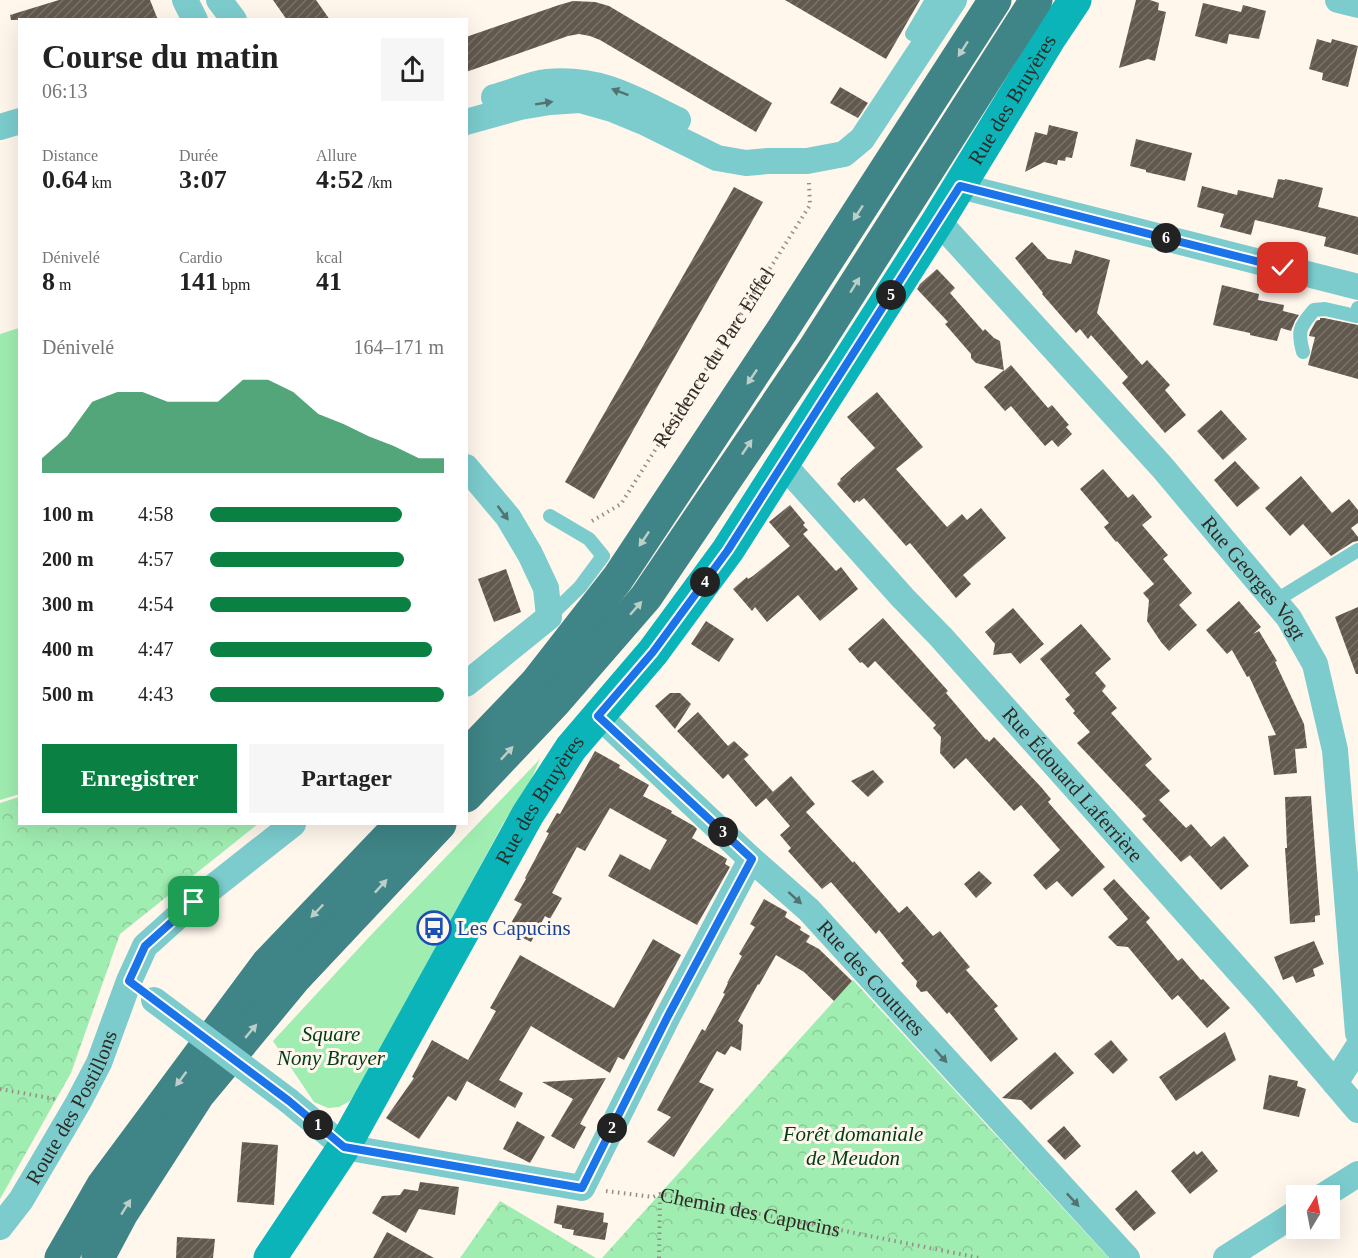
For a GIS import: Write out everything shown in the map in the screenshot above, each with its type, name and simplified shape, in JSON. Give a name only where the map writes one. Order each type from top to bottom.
[{"type":"highway","points":[[468,754],[536,683],[618,578],[781,332],[995,0]]},
{"type":"highway","points":[[468,794],[554,703],[646,597],[814,349],[1036,0]]},
{"type":"highway","points":[[61,1258],[103,1185],[267,964],[401,825]]},
{"type":"highway","points":[[98,1258],[122,1213],[198,1095],[295,978],[439,825]]},
{"type":"street","points":[[185,0],[194,18]]},
{"type":"street","points":[[219,0],[232,18]]},
{"type":"street","points":[[236,0],[249,18]]},
{"type":"street","points":[[468,105],[580,100],[612,110],[649,115],[717,158],[746,163],[807,161],[844,154],[862,140],[954,0]]},
{"type":"street","name":"Rue des Bruyères","points":[[270,1258],[344,1147],[528,814],[571,748],[653,652],[728,550],[938,221],[1075,0]]},
{"type":"street","points":[[1338,0],[1358,5]]},
{"type":"street","points":[[468,121],[506,102]]},
{"type":"street","points":[[0,127],[18,122]]},
{"type":"street","points":[[960,186],[1358,286]]},
{"type":"street","name":"Rue Georges Vogt","points":[[938,221],[1162,467],[1289,618],[1315,664],[1335,750],[1358,1033]]},
{"type":"street","name":"Rue Édouard Laferrière","points":[[783,464],[973,672],[1254,988],[1358,1110]]},
{"type":"street","points":[[468,469],[508,517],[530,554],[546,588],[549,617],[468,682]]},
{"type":"street","name":"Rue des Coutures","points":[[598,716],[809,910],[1126,1258]]},
{"type":"street","name":"Route des Postillons","points":[[0,1227],[21,1200],[99,1063],[129,981],[145,946],[194,902],[292,825]]},
{"type":"street","points":[[129,981],[289,1101],[344,1147],[582,1188],[668,1016],[752,859]]},
{"type":"street","points":[[1335,1083],[1358,1047]]},
{"type":"street","points":[[1340,1185],[1358,1173]]},
{"type":"street","points":[[1226,1258],[1286,1219]]},
{"type":"lane","points":[[912,34],[933,0]]},
{"type":"lane","points":[[1303,352],[1300,339],[1301,326],[1314,310],[1324,309],[1356,316],[1358,308]]},
{"type":"lane","points":[[549,617],[580,588],[603,556],[589,539],[550,516]]},
{"type":"lane","points":[[1275,601],[1358,550]]},
{"type":"path","name":"Résidence du Parc Eiffel","points":[[580,534],[594,519],[621,504],[810,205],[807,161]]},
{"type":"path","points":[[0,1089],[78,1103]]},
{"type":"path","name":"Chemin des Capucins","points":[[582,1188],[652,1197],[660,1194],[980,1258]]},
{"type":"path","points":[[659,1258],[660,1194]]},
{"type":"green space","points":[[18,328],[18,795],[0,800],[0,334]]},
{"type":"green space","name":"Square Nony Brayer","points":[[540,759],[531,780],[503,824],[358,1090],[350,1101],[339,1107],[328,1108],[314,1102],[273,1041]]},
{"type":"green space","points":[[18,797],[18,825],[257,825],[120,934],[71,1073],[0,1199],[0,803]]},
{"type":"green space","name":"Forêt domaniale de Meudon","points":[[853,980],[1109,1258],[602,1258]]},
{"type":"green space","points":[[500,1201],[596,1258],[460,1258]]},
{"type":"building","points":[[59,0],[150,0],[157,18],[18,18],[18,20],[11,20],[10,15]]},
{"type":"building","points":[[273,0],[316,0],[329,18],[286,18]]},
{"type":"building","points":[[785,0],[920,0],[886,59]]},
{"type":"building","points":[[1136,0],[1150,0],[1159,3],[1158,10],[1166,12],[1155,61],[1148,59],[1119,68]]},
{"type":"building","points":[[573,1],[595,2],[609,6],[772,103],[756,132],[600,40],[579,34],[468,71],[468,36]]},
{"type":"building","points":[[1203,3],[1241,12],[1243,5],[1266,11],[1259,39],[1229,34],[1227,44],[1195,36]]},
{"type":"building","points":[[1317,39],[1331,43],[1332,39],[1358,46],[1348,87],[1322,80],[1323,73],[1309,69]]},
{"type":"building","points":[[840,87],[868,103],[858,118],[830,103]]},
{"type":"building","points":[[1049,125],[1078,132],[1072,158],[1066,157],[1065,161],[1058,160],[1057,165],[1044,162],[1025,172],[1035,132],[1047,135]]},
{"type":"building","points":[[1136,139],[1192,153],[1185,181],[1130,166]]},
{"type":"building","points":[[1278,179],[1323,188],[1318,207],[1358,217],[1358,255],[1324,246],[1326,237],[1255,220],[1251,235],[1220,227],[1224,214],[1197,207],[1202,186],[1237,195],[1238,190],[1273,198]]},
{"type":"building","points":[[734,187],[763,202],[594,499],[565,482]]},
{"type":"building","points":[[1032,242],[1048,259],[1071,264],[1075,250],[1110,260],[1097,313],[1142,365],[1147,360],[1170,385],[1165,390],[1186,415],[1165,433],[1122,383],[1128,377],[1091,335],[1088,339],[1080,329],[1076,333],[1015,258]]},
{"type":"building","points":[[937,269],[955,288],[950,293],[983,331],[985,329],[1000,341],[1004,370],[976,363],[945,324],[948,322],[917,289]]},
{"type":"building","points":[[1222,285],[1259,294],[1258,300],[1284,305],[1283,311],[1299,315],[1291,331],[1281,328],[1277,341],[1213,325]]},
{"type":"building","points":[[1320,318],[1358,325],[1358,379],[1308,365],[1315,337],[1309,336],[1310,332]]},
{"type":"building","points":[[1011,365],[1048,408],[1052,405],[1069,425],[1066,427],[1072,434],[1058,447],[1052,440],[1045,446],[1011,406],[1005,411],[984,387]]},
{"type":"building","points":[[877,392],[923,447],[896,469],[947,527],[962,514],[967,520],[981,508],[1006,538],[963,575],[971,584],[956,598],[910,543],[906,546],[864,498],[854,503],[837,484],[875,448],[847,417]]},
{"type":"building","points":[[1221,410],[1247,439],[1223,460],[1197,431]]},
{"type":"building","points":[[1235,461],[1260,488],[1237,507],[1214,480]]},
{"type":"building","points":[[1103,469],[1128,498],[1133,494],[1152,517],[1142,525],[1168,555],[1163,559],[1192,593],[1179,605],[1197,625],[1169,651],[1147,621],[1149,600],[1143,593],[1154,584],[1104,527],[1109,523],[1080,489]]},
{"type":"building","points":[[1301,476],[1332,513],[1349,499],[1358,510],[1358,523],[1351,528],[1358,537],[1358,541],[1331,556],[1303,524],[1290,536],[1265,508]]},
{"type":"building","points":[[790,505],[805,523],[803,525],[808,530],[803,534],[836,571],[841,567],[858,589],[820,621],[798,595],[767,622],[755,607],[752,611],[733,589],[790,546],[769,522]]},
{"type":"building","points":[[506,569],[521,612],[494,622],[478,579]]},
{"type":"building","points":[[1239,601],[1261,627],[1253,634],[1259,631],[1277,661],[1275,662],[1304,724],[1307,748],[1295,749],[1297,773],[1274,775],[1268,736],[1276,735],[1249,676],[1247,677],[1232,650],[1227,654],[1206,630]]},
{"type":"building","points":[[1358,607],[1358,674],[1356,674],[1335,617]]},
{"type":"building","points":[[1013,608],[1044,644],[1020,664],[1011,653],[993,655],[995,644],[985,632]]},
{"type":"building","points":[[883,618],[948,691],[946,693],[986,740],[989,742],[994,737],[1041,787],[1051,799],[1048,802],[1105,867],[1072,897],[1057,881],[1046,890],[1033,875],[1060,850],[1021,805],[1014,811],[966,758],[954,769],[940,753],[941,737],[933,728],[936,725],[875,661],[868,668],[862,662],[860,663],[848,649]]},
{"type":"building","points":[[706,621],[734,639],[719,662],[691,644]]},
{"type":"building","points":[[1081,624],[1111,659],[1095,673],[1106,686],[1102,691],[1117,708],[1111,713],[1152,759],[1145,765],[1170,791],[1159,800],[1186,828],[1191,824],[1211,847],[1224,836],[1249,866],[1221,890],[1190,855],[1181,862],[1142,819],[1146,816],[1077,743],[1090,732],[1073,713],[1075,711],[1065,699],[1070,695],[1040,659]]},
{"type":"building","points":[[670,693],[680,693],[691,704],[675,729],[655,706]]},
{"type":"building","points":[[698,712],[728,746],[734,741],[749,755],[744,759],[773,792],[756,807],[728,774],[723,779],[677,731]]},
{"type":"building","points":[[595,751],[649,785],[643,796],[694,826],[697,829],[692,838],[727,859],[725,864],[730,867],[697,925],[608,876],[620,854],[650,870],[667,840],[610,808],[585,851],[577,847],[552,893],[562,898],[550,919],[545,916],[531,942],[507,930],[522,904],[514,900],[549,833],[546,832],[557,813],[560,814]]},
{"type":"building","points":[[873,770],[884,782],[868,797],[851,781]]},
{"type":"building","points":[[791,776],[815,804],[806,812],[853,863],[854,861],[899,913],[907,906],[933,936],[940,931],[970,967],[966,970],[998,1006],[994,1009],[1018,1039],[991,1062],[949,1012],[947,1014],[927,991],[921,992],[916,986],[917,981],[901,963],[904,961],[879,930],[876,934],[831,882],[822,889],[788,851],[791,848],[780,835],[790,826],[766,798]]},
{"type":"building","points":[[1311,796],[1320,915],[1315,916],[1315,922],[1290,924],[1285,848],[1287,848],[1285,797]]},
{"type":"building","points":[[979,871],[992,883],[976,898],[964,884]]},
{"type":"building","points":[[1114,879],[1150,918],[1146,922],[1178,961],[1182,958],[1230,1008],[1207,1028],[1178,995],[1172,1000],[1128,947],[1117,946],[1108,937],[1128,919],[1103,889]]},
{"type":"building","points":[[764,899],[787,912],[785,917],[810,936],[806,942],[819,949],[852,981],[834,1001],[804,972],[776,955],[738,1021],[743,1025],[741,1051],[731,1046],[725,1055],[717,1051],[699,1082],[714,1089],[674,1157],[647,1142],[671,1117],[657,1110],[702,1029],[705,1031],[725,994],[723,993],[727,983],[742,956],[739,954],[755,927],[750,924]]},
{"type":"building","points":[[653,939],[681,955],[624,1060],[618,1057],[610,1073],[531,1026],[499,1080],[523,1093],[515,1108],[467,1081],[456,1101],[448,1096],[419,1139],[386,1118],[414,1078],[412,1077],[432,1040],[468,1060],[496,1011],[490,1008],[520,955],[614,1008]]},
{"type":"building","points":[[1314,941],[1324,964],[1313,969],[1315,976],[1296,983],[1293,976],[1283,980],[1274,957]]},
{"type":"building","points":[[1225,1032],[1236,1060],[1176,1101],[1159,1077]]},
{"type":"building","points":[[1111,1040],[1128,1060],[1113,1074],[1094,1054]]},
{"type":"building","points":[[1055,1052],[1074,1073],[1031,1110],[1021,1100],[1002,1098]]},
{"type":"building","points":[[1269,1075],[1298,1081],[1297,1086],[1306,1089],[1299,1117],[1263,1109]]},
{"type":"building","points":[[606,1078],[580,1124],[586,1127],[574,1149],[551,1136],[573,1099],[542,1082]]},
{"type":"building","points":[[517,1121],[545,1137],[530,1163],[503,1149]]},
{"type":"building","points":[[1064,1126],[1081,1146],[1065,1160],[1047,1141]]},
{"type":"building","points":[[242,1142],[278,1145],[274,1205],[237,1202]]},
{"type":"building","points":[[1194,1151],[1197,1155],[1202,1151],[1218,1171],[1190,1194],[1171,1171]]},
{"type":"building","points":[[420,1182],[459,1187],[455,1215],[419,1209],[406,1233],[372,1213],[382,1196],[400,1195],[404,1189],[418,1191]]},
{"type":"building","points":[[1136,1190],[1156,1213],[1134,1231],[1115,1209]]},
{"type":"building","points":[[557,1205],[604,1213],[603,1222],[608,1223],[605,1240],[573,1235],[574,1230],[562,1228],[562,1225],[554,1223]]},
{"type":"building","points":[[387,1232],[434,1258],[373,1258]]},
{"type":"building","points":[[177,1237],[215,1239],[213,1258],[176,1258]]},
{"type":"place","name":"Les Capucins","points":[[434,928]]},
{"type":"route","points":[[194,902],[145,946],[129,981],[289,1101],[344,1147],[582,1188],[668,1016],[752,859],[598,716],[653,652],[728,550],[960,186],[1283,268]]}]
